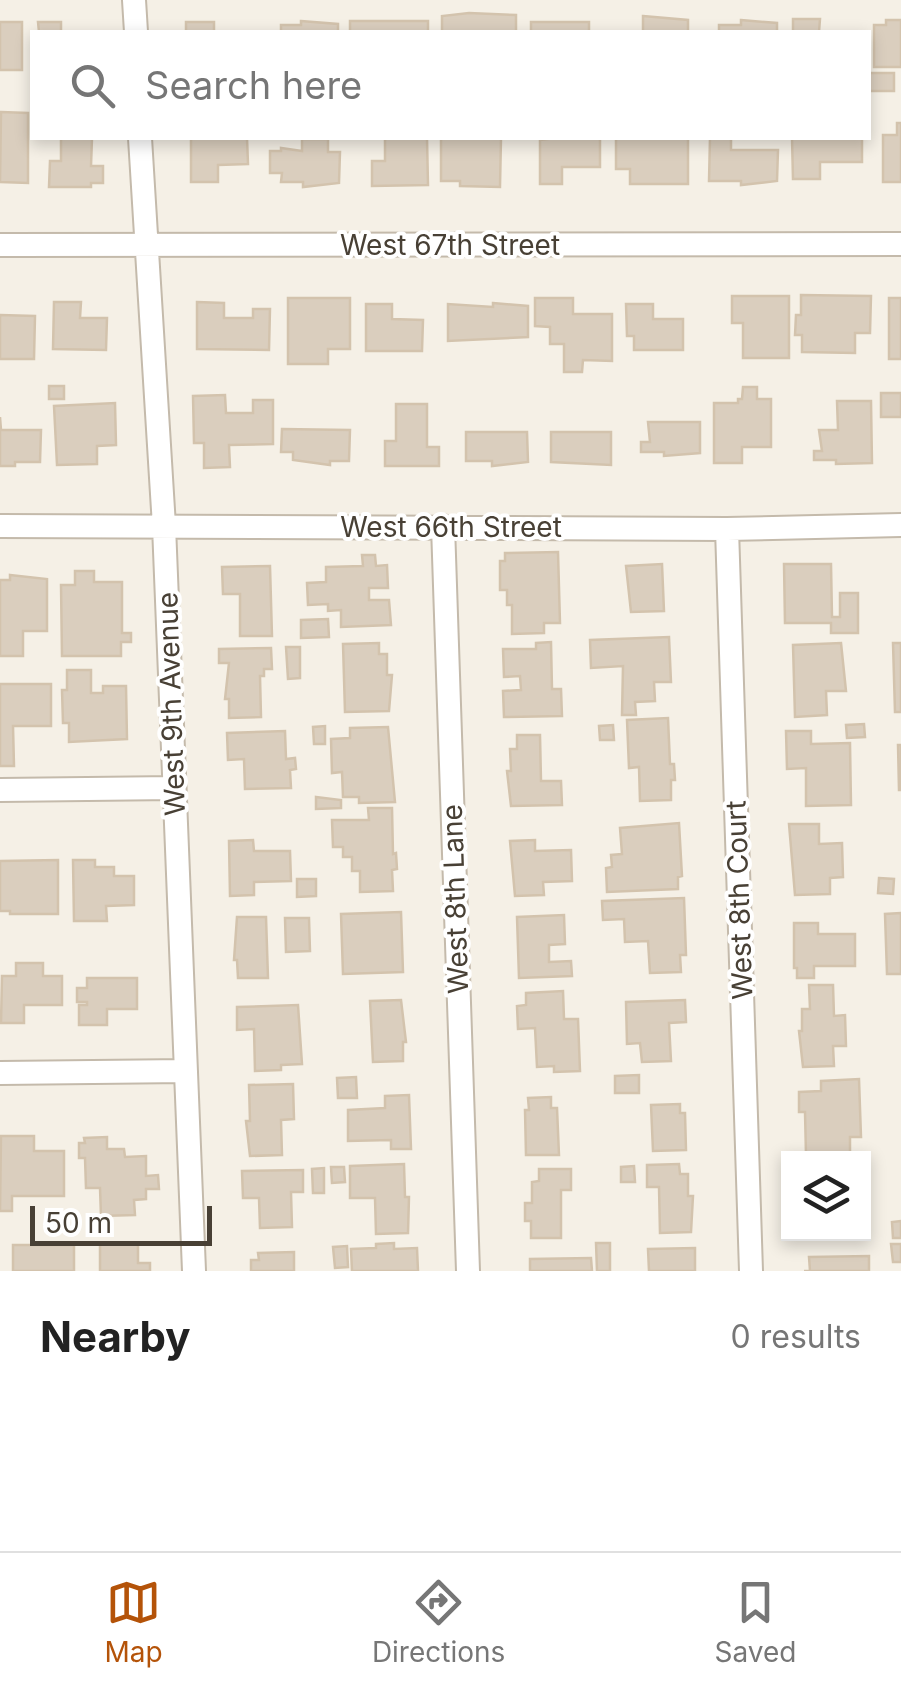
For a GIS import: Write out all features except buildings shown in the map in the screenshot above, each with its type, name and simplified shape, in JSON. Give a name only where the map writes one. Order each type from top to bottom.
[{"type":"street","points":[[134,0],[136,30]]},
{"type":"street","name":"West 9th Avenue","points":[[140,140],[164,526],[194,1271]]},
{"type":"street","name":"West 67th Street","points":[[0,245],[901,244]]},
{"type":"street","name":"West 66th Street","points":[[0,526],[727,529],[901,525]]},
{"type":"street","name":"West 8th Lane","points":[[443,526],[468,1271]]},
{"type":"street","name":"West 8th Court","points":[[727,529],[752,1271]]},
{"type":"street","points":[[0,790],[174,788]]},
{"type":"street","points":[[0,1073],[186,1071]]}]
